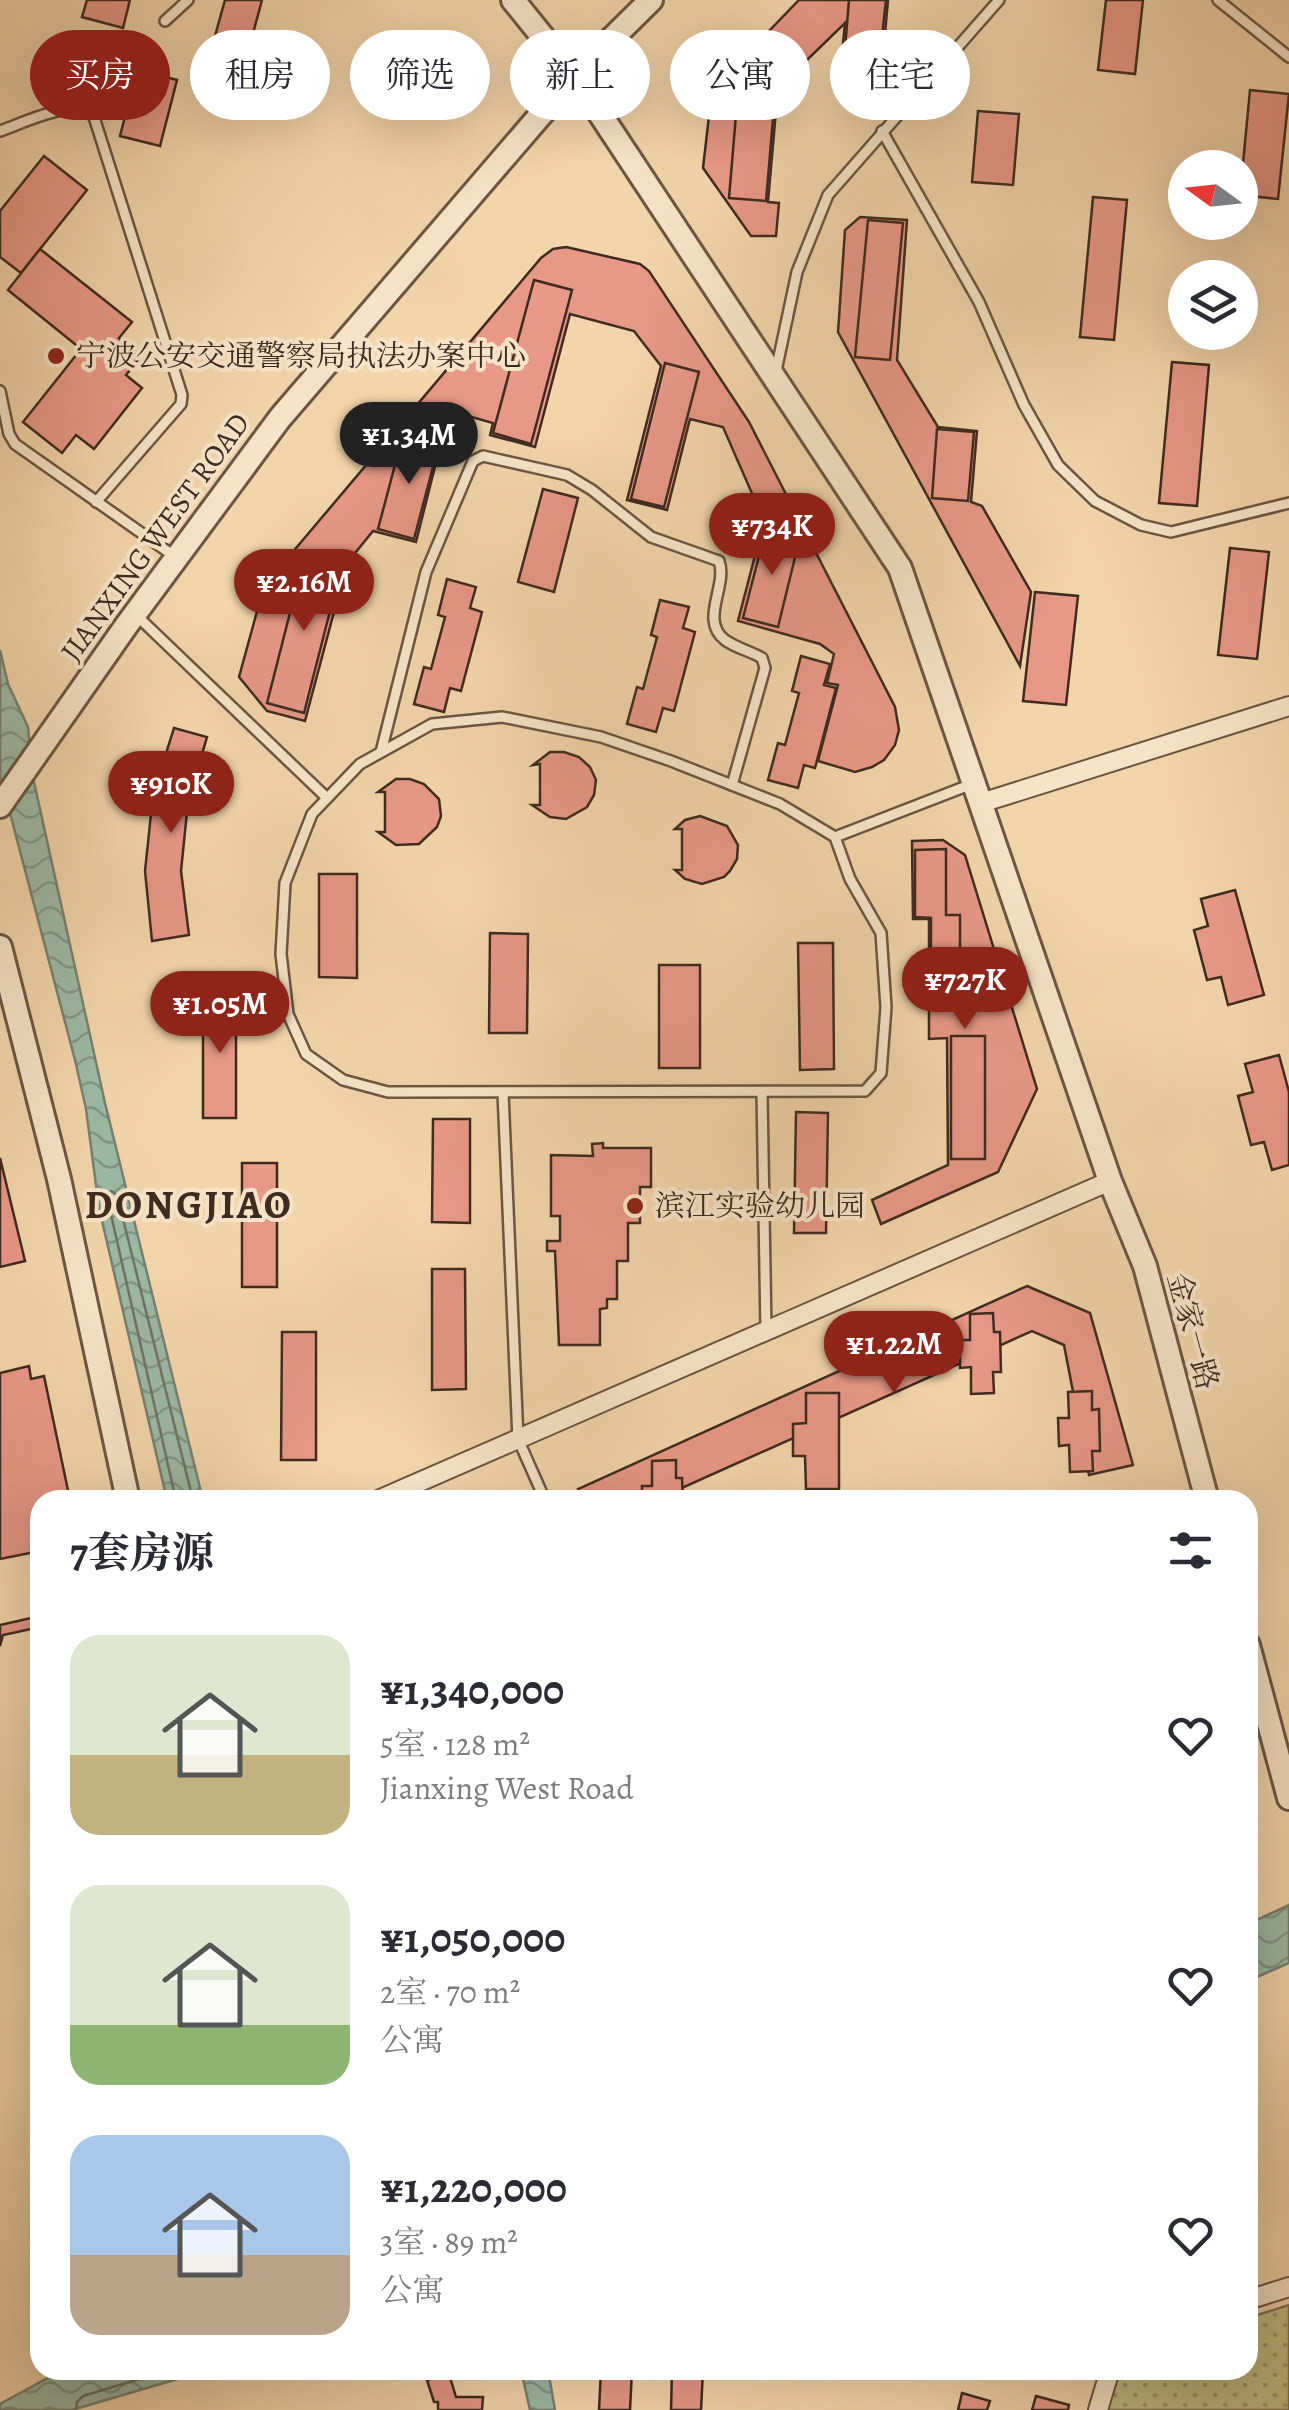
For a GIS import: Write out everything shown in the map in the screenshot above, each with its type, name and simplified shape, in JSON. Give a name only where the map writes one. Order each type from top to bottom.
[{"type":"street","name":"金家一路","points":[[513,0],[537,30]]},
{"type":"street","name":"JIANXING WEST ROAD","points":[[621,30],[651,0]]},
{"type":"street","name":"JIANXING WEST ROAD","points":[[0,806],[280,418],[536,120]]},
{"type":"street","name":"金家一路","points":[[603,120],[900,568],[1110,1181],[1145,1266],[1203,1490]]},
{"type":"street","points":[[977,793],[1289,706]]},
{"type":"street","points":[[0,948],[59,1179],[126,1490]]},
{"type":"street","points":[[401,1490],[1110,1181]]},
{"type":"street","points":[[1258,1682],[1289,1798]]},
{"type":"street","points":[[1258,2297],[1289,2287]]},
{"type":"street","points":[[1098,2410],[1107,2380]]},
{"type":"lane","points":[[165,21],[188,0]]},
{"type":"lane","points":[[774,378],[797,272],[828,195],[999,0]]},
{"type":"lane","points":[[1218,0],[1289,57]]},
{"type":"lane","points":[[0,132],[74,106],[88,110],[94,117],[182,395],[181,404],[96,502]]},
{"type":"lane","points":[[882,130],[979,302],[1024,405],[1058,465],[1094,500],[1141,525],[1171,532],[1289,503]]},
{"type":"lane","points":[[0,392],[15,444],[176,558]]},
{"type":"lane","points":[[381,752],[426,572],[473,461],[484,456],[567,475],[651,537],[719,561],[722,570],[713,619],[719,634],[762,658],[766,668],[732,785]]},
{"type":"lane","points":[[135,614],[327,798]]},
{"type":"lane","points":[[502,717],[601,738],[732,785],[780,804],[835,838],[850,879],[880,933],[886,1007],[881,1073],[865,1091],[762,1093],[388,1092],[343,1080],[306,1054],[288,1014],[280,954],[284,884],[312,814],[360,764],[381,752],[432,724],[502,717]]},
{"type":"lane","points":[[835,838],[977,793]]},
{"type":"lane","points":[[503,1093],[518,1439],[541,1490]]},
{"type":"lane","points":[[762,1093],[766,1331]]},
{"type":"shaded area","points":[[1289,2305],[1289,2410],[1105,2410],[1112,2380],[1258,2380],[1258,2315]]},
{"type":"water","points":[[0,650],[8,684],[28,727],[32,773],[105,1103],[201,1490],[165,1490],[99,1208],[86,1109],[75,1060],[0,775]]},
{"type":"water","points":[[1289,1905],[1289,1963],[1258,1977],[1258,1919]]},
{"type":"water","points":[[44,2380],[174,2380],[72,2410],[0,2410],[0,2404]]},
{"type":"water","points":[[523,2380],[550,2380],[555,2410],[530,2410]]},
{"type":"building","points":[[87,0],[130,0],[123,28],[82,17]]},
{"type":"building","points":[[225,0],[262,0],[254,30],[217,30]]},
{"type":"building","points":[[799,0],[888,0],[885,30],[844,30],[845,23],[838,30],[830,30],[830,38],[810,57],[810,30],[770,30]]},
{"type":"building","points":[[849,0],[886,0],[883,30],[847,30]]},
{"type":"building","points":[[1106,0],[1143,0],[1135,74],[1098,70]]},
{"type":"building","points":[[170,78],[177,80],[170,107]]},
{"type":"building","points":[[1250,90],[1289,94],[1278,199],[1258,197],[1258,150],[1244,150]]},
{"type":"building","points":[[978,111],[1019,114],[1013,185],[972,182]]},
{"type":"building","points":[[124,120],[167,120],[160,146],[120,136]]},
{"type":"building","points":[[709,120],[775,120],[768,202],[779,203],[776,236],[751,236],[703,168]]},
{"type":"building","points":[[736,120],[773,120],[766,201],[729,198]]},
{"type":"building","points":[[44,156],[87,190],[21,273],[0,257],[0,211]]},
{"type":"building","points":[[1093,197],[1127,200],[1114,340],[1080,337]]},
{"type":"building","points":[[860,217],[907,220],[897,360],[938,427],[977,431],[971,502],[982,506],[1031,592],[1020,666],[838,332],[845,230]]},
{"type":"building","points":[[868,220],[903,223],[890,360],[855,357]]},
{"type":"building","points":[[566,247],[640,264],[649,271],[749,422],[895,707],[899,730],[895,745],[884,760],[855,772],[818,761],[838,685],[827,683],[834,654],[820,644],[738,621],[764,521],[723,427],[690,419],[667,510],[627,500],[661,366],[634,331],[570,314],[535,447],[490,435],[493,423],[461,414],[439,442],[416,542],[373,531],[347,563],[305,721],[267,711],[239,677],[264,586],[541,258],[553,249]]},
{"type":"building","points":[[40,249],[132,322],[119,338],[141,356],[126,375],[142,388],[94,449],[76,435],[62,453],[23,422],[81,349],[8,290]]},
{"type":"building","points":[[534,280],[572,290],[531,444],[493,433]]},
{"type":"building","points":[[1172,362],[1209,365],[1197,506],[1159,503]]},
{"type":"building","points":[[665,363],[699,372],[664,507],[631,499]]},
{"type":"building","points":[[937,429],[974,432],[968,501],[932,498]]},
{"type":"building","points":[[403,435],[439,444],[414,539],[378,529]]},
{"type":"building","points":[[543,489],[578,498],[554,592],[518,582]]},
{"type":"building","points":[[766,529],[800,537],[778,627],[743,618]]},
{"type":"building","points":[[1230,548],[1269,552],[1257,659],[1218,655]]},
{"type":"building","points":[[305,554],[342,564],[304,713],[267,703]]},
{"type":"building","points":[[447,579],[476,587],[470,608],[482,612],[461,691],[450,688],[444,712],[414,704],[424,667],[431,669],[445,617],[438,615]]},
{"type":"building","points":[[1035,592],[1078,596],[1066,705],[1023,701]]},
{"type":"building","points":[[660,600],[689,607],[683,628],[695,632],[674,711],[663,708],[656,732],[627,724],[637,687],[643,689],[657,637],[651,635]]},
{"type":"building","points":[[801,656],[830,664],[824,685],[836,688],[815,768],[804,765],[798,788],[768,780],[778,743],[785,745],[799,693],[792,691]]},
{"type":"building","points":[[174,728],[207,737],[188,802],[181,871],[189,935],[152,941],[145,871],[153,795]]},
{"type":"building","points":[[550,752],[579,757],[596,780],[587,807],[566,819],[550,817],[532,805],[540,805],[540,764],[533,765]]},
{"type":"building","points":[[396,779],[424,784],[439,799],[441,816],[437,827],[419,844],[396,845],[378,832],[385,832],[385,792],[378,792]]},
{"type":"building","points":[[700,816],[727,826],[738,845],[737,859],[730,871],[702,884],[685,879],[675,870],[682,870],[682,829],[675,829],[685,820]]},
{"type":"building","points":[[943,840],[965,855],[1037,1089],[998,1172],[881,1224],[872,1200],[948,1165],[947,1038],[929,1039],[929,919],[913,919],[912,841]]},
{"type":"building","points":[[946,849],[946,915],[960,915],[960,983],[931,983],[931,918],[915,917],[915,850]]},
{"type":"building","points":[[319,874],[357,874],[357,978],[319,977]]},
{"type":"building","points":[[1235,890],[1264,995],[1228,1005],[1221,977],[1207,980],[1194,930],[1208,926],[1201,899]]},
{"type":"building","points":[[490,933],[528,934],[527,1033],[489,1033]]},
{"type":"building","points":[[798,943],[833,943],[834,1069],[800,1070]]},
{"type":"building","points":[[659,965],[700,965],[700,1068],[659,1068]]},
{"type":"building","points":[[203,994],[236,994],[236,1118],[203,1118]]},
{"type":"building","points":[[951,1036],[985,1036],[985,1159],[951,1159]]},
{"type":"building","points":[[1279,1055],[1289,1092],[1289,1165],[1272,1170],[1264,1142],[1251,1145],[1238,1096],[1253,1092],[1245,1064]]},
{"type":"building","points":[[796,1112],[828,1113],[826,1233],[794,1233]]},
{"type":"building","points":[[433,1119],[470,1119],[470,1223],[432,1222]]},
{"type":"building","points":[[603,1143],[603,1148],[651,1148],[651,1187],[640,1187],[640,1223],[628,1223],[628,1261],[617,1261],[617,1299],[607,1299],[607,1308],[600,1309],[600,1345],[559,1345],[555,1251],[547,1251],[547,1241],[560,1241],[560,1216],[551,1216],[551,1155],[593,1156],[592,1144]]},
{"type":"building","points":[[0,1158],[25,1261],[0,1267]]},
{"type":"building","points":[[242,1163],[277,1163],[277,1287],[242,1287]]},
{"type":"building","points":[[432,1269],[465,1269],[466,1389],[432,1390]]},
{"type":"building","points":[[1027,1286],[1090,1313],[1133,1465],[1089,1475],[1064,1345],[1032,1331],[677,1490],[578,1489]]},
{"type":"building","points":[[993,1313],[994,1332],[1000,1332],[1001,1372],[993,1372],[994,1393],[971,1394],[971,1367],[960,1368],[960,1340],[970,1340],[970,1314]]},
{"type":"building","points":[[282,1332],[316,1332],[316,1460],[281,1460]]},
{"type":"building","points":[[29,1366],[31,1379],[44,1376],[68,1490],[30,1490],[30,1553],[0,1559],[0,1373]]},
{"type":"building","points":[[1092,1391],[1092,1410],[1099,1409],[1100,1451],[1092,1451],[1093,1471],[1070,1472],[1069,1445],[1059,1446],[1058,1418],[1069,1418],[1068,1392]]},
{"type":"building","points":[[806,1393],[839,1393],[839,1489],[806,1489],[805,1456],[793,1456],[793,1424],[806,1423]]},
{"type":"building","points":[[676,1460],[676,1478],[682,1478],[683,1490],[642,1490],[642,1486],[652,1486],[652,1461]]},
{"type":"building","points":[[30,1618],[30,1629],[3,1635],[0,1646],[0,1625]]},
{"type":"building","points":[[427,2380],[451,2380],[456,2397],[483,2397],[482,2410],[438,2410],[438,2402],[434,2402]]},
{"type":"building","points":[[600,2380],[632,2380],[630,2410],[599,2410]]},
{"type":"building","points":[[672,2380],[702,2380],[701,2410],[671,2410]]},
{"type":"building","points":[[962,2393],[990,2401],[987,2410],[958,2410]]},
{"type":"building","points":[[1036,2396],[1069,2405],[1068,2410],[1032,2410]]},
{"type":"place","name":"宁波公安交通警察局执法办案中心","points":[[56,356]]},
{"type":"place","name":"滨江实验幼儿园","points":[[635,1206]]},
{"type":"district","name":"DONGJIAO","points":[[189,1204]]}]
